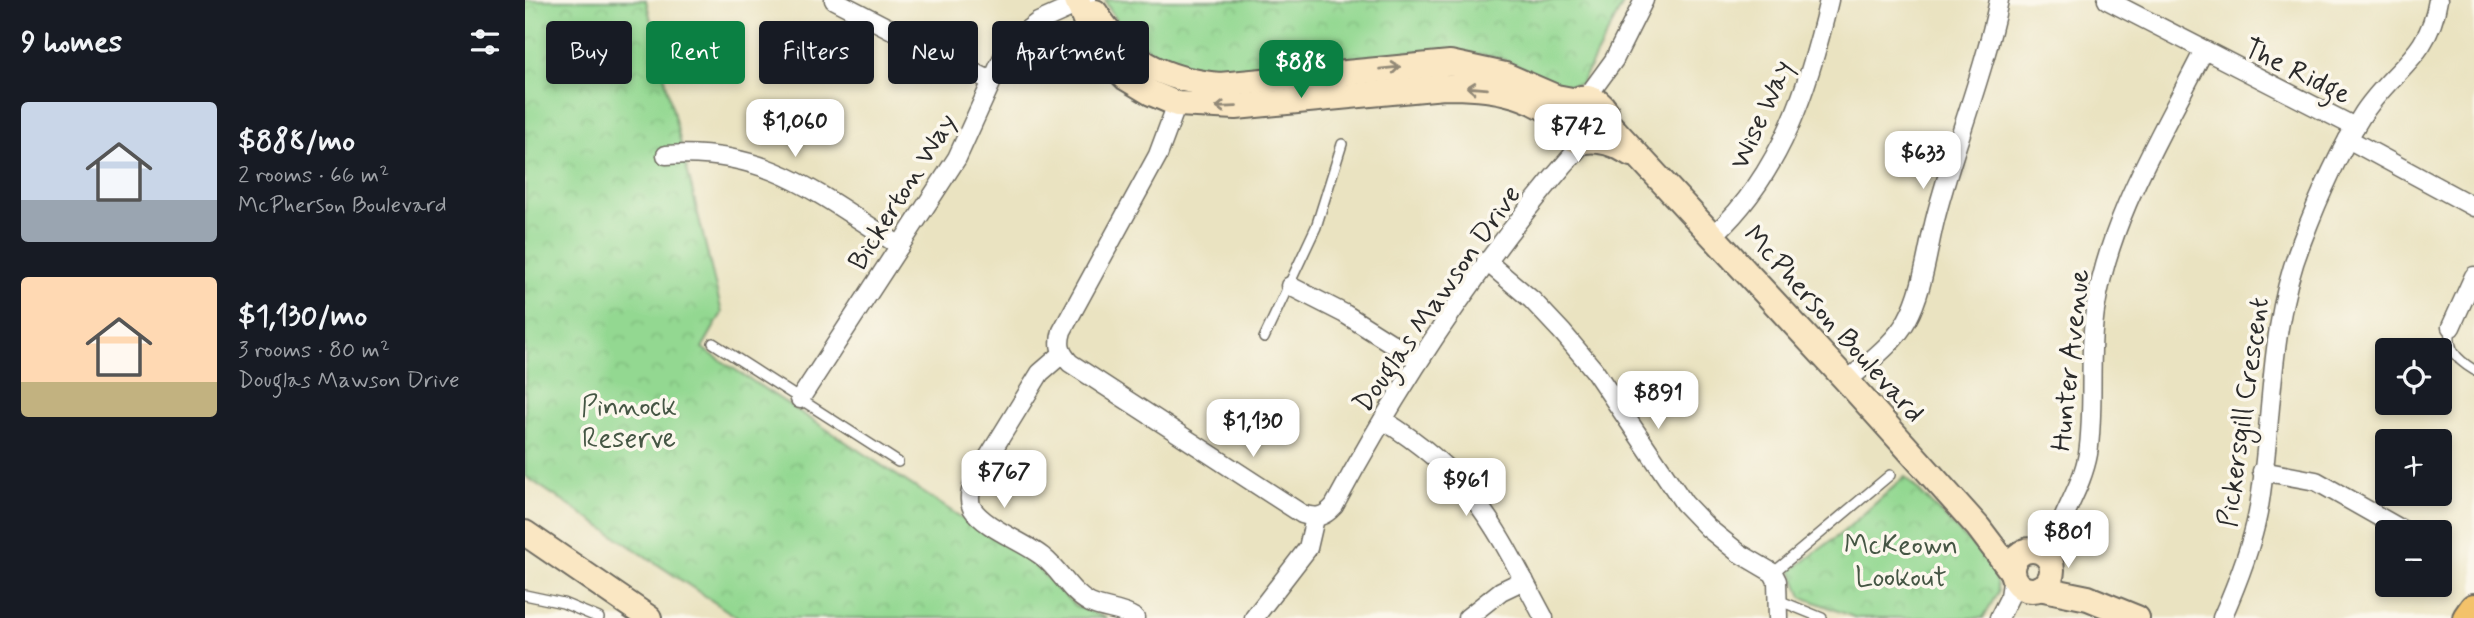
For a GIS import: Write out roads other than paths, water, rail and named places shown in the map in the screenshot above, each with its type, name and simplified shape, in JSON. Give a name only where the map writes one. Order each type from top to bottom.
[{"type":"main road","points":[[2467,618],[2474,608]]},
{"type":"street","name":"Douglas Mawson Drive","points":[[1315,518],[1327,514],[1334,506],[1418,360],[1486,261],[1551,180],[1644,0]]},
{"type":"street","name":"Wise Way","points":[[1714,234],[1739,212],[1765,177],[1787,133],[1819,44],[1829,0]]},
{"type":"street","points":[[1847,381],[1891,341],[1907,321],[1918,294],[1936,216],[1982,72],[1999,0]]},
{"type":"street","name":"The Ridge","points":[[2107,0],[2351,133],[2474,207]]},
{"type":"street","name":"Pickersgill Crescent","points":[[2222,618],[2248,551],[2258,512],[2275,346],[2290,273],[2351,133],[2373,99],[2426,41],[2435,20],[2438,0]]},
{"type":"street","points":[[837,1],[991,81]]},
{"type":"street","name":"McPherson Boulevard","points":[[1082,1],[1091,35],[1106,58],[1126,78],[1177,104],[1236,107],[1444,87],[1472,87],[1500,90],[1584,120]]},
{"type":"street","name":"McPherson Boulevard","points":[[1082,1],[1113,38],[1134,57],[1188,82],[1233,84],[1450,63],[1505,75],[1556,97],[1616,145],[1644,161],[1714,234],[1978,527],[1999,541],[2032,570],[2088,598],[2137,618]]},
{"type":"street","name":"Bickerton Way","points":[[800,399],[957,158],[1003,57],[1019,36],[1058,11],[1082,1]]},
{"type":"street","name":"Hunter Avenue","points":[[2000,618],[2062,523],[2078,491],[2092,422],[2095,312],[2111,241],[2203,52]]},
{"type":"street","points":[[1177,104],[1158,155],[1062,331],[1059,344],[1062,354],[1082,370],[1291,506],[1315,518],[1308,548],[1254,618]]},
{"type":"street","points":[[666,155],[731,156],[769,167],[899,246]]},
{"type":"street","points":[[1486,261],[1532,300],[1594,370],[1684,502],[1708,528],[1739,553],[1773,573],[1777,581],[1778,618]]},
{"type":"street","points":[[2451,327],[2474,276]]},
{"type":"street","points":[[1290,286],[1345,314],[1418,360]]},
{"type":"street","points":[[1062,354],[1040,373],[977,477],[970,492],[971,506],[980,518],[1041,555],[1073,591],[1088,602],[1119,610],[1135,618]]},
{"type":"street","points":[[1383,420],[1441,461],[1468,489],[1489,517],[1544,618]]},
{"type":"street","points":[[2262,471],[2316,481],[2385,520]]},
{"type":"street","points":[[525,533],[649,618]]},
{"type":"street","points":[[1467,618],[1501,591],[1524,580]]},
{"type":"lane","points":[[1264,338],[1315,227],[1342,144]]},
{"type":"lane","points":[[2451,327],[2448,340],[2452,354],[2474,370]]},
{"type":"lane","points":[[713,343],[898,462]]},
{"type":"lane","points":[[1773,573],[1890,475]]},
{"type":"lane","points":[[525,595],[563,603],[599,618]]},
{"type":"lane","points":[[1778,600],[1822,618]]},
{"type":"park label","name":"Pinnock Reserve","points":[[629,421]]},
{"type":"park label","name":"McKeown Lookout","points":[[1901,560]]}]
